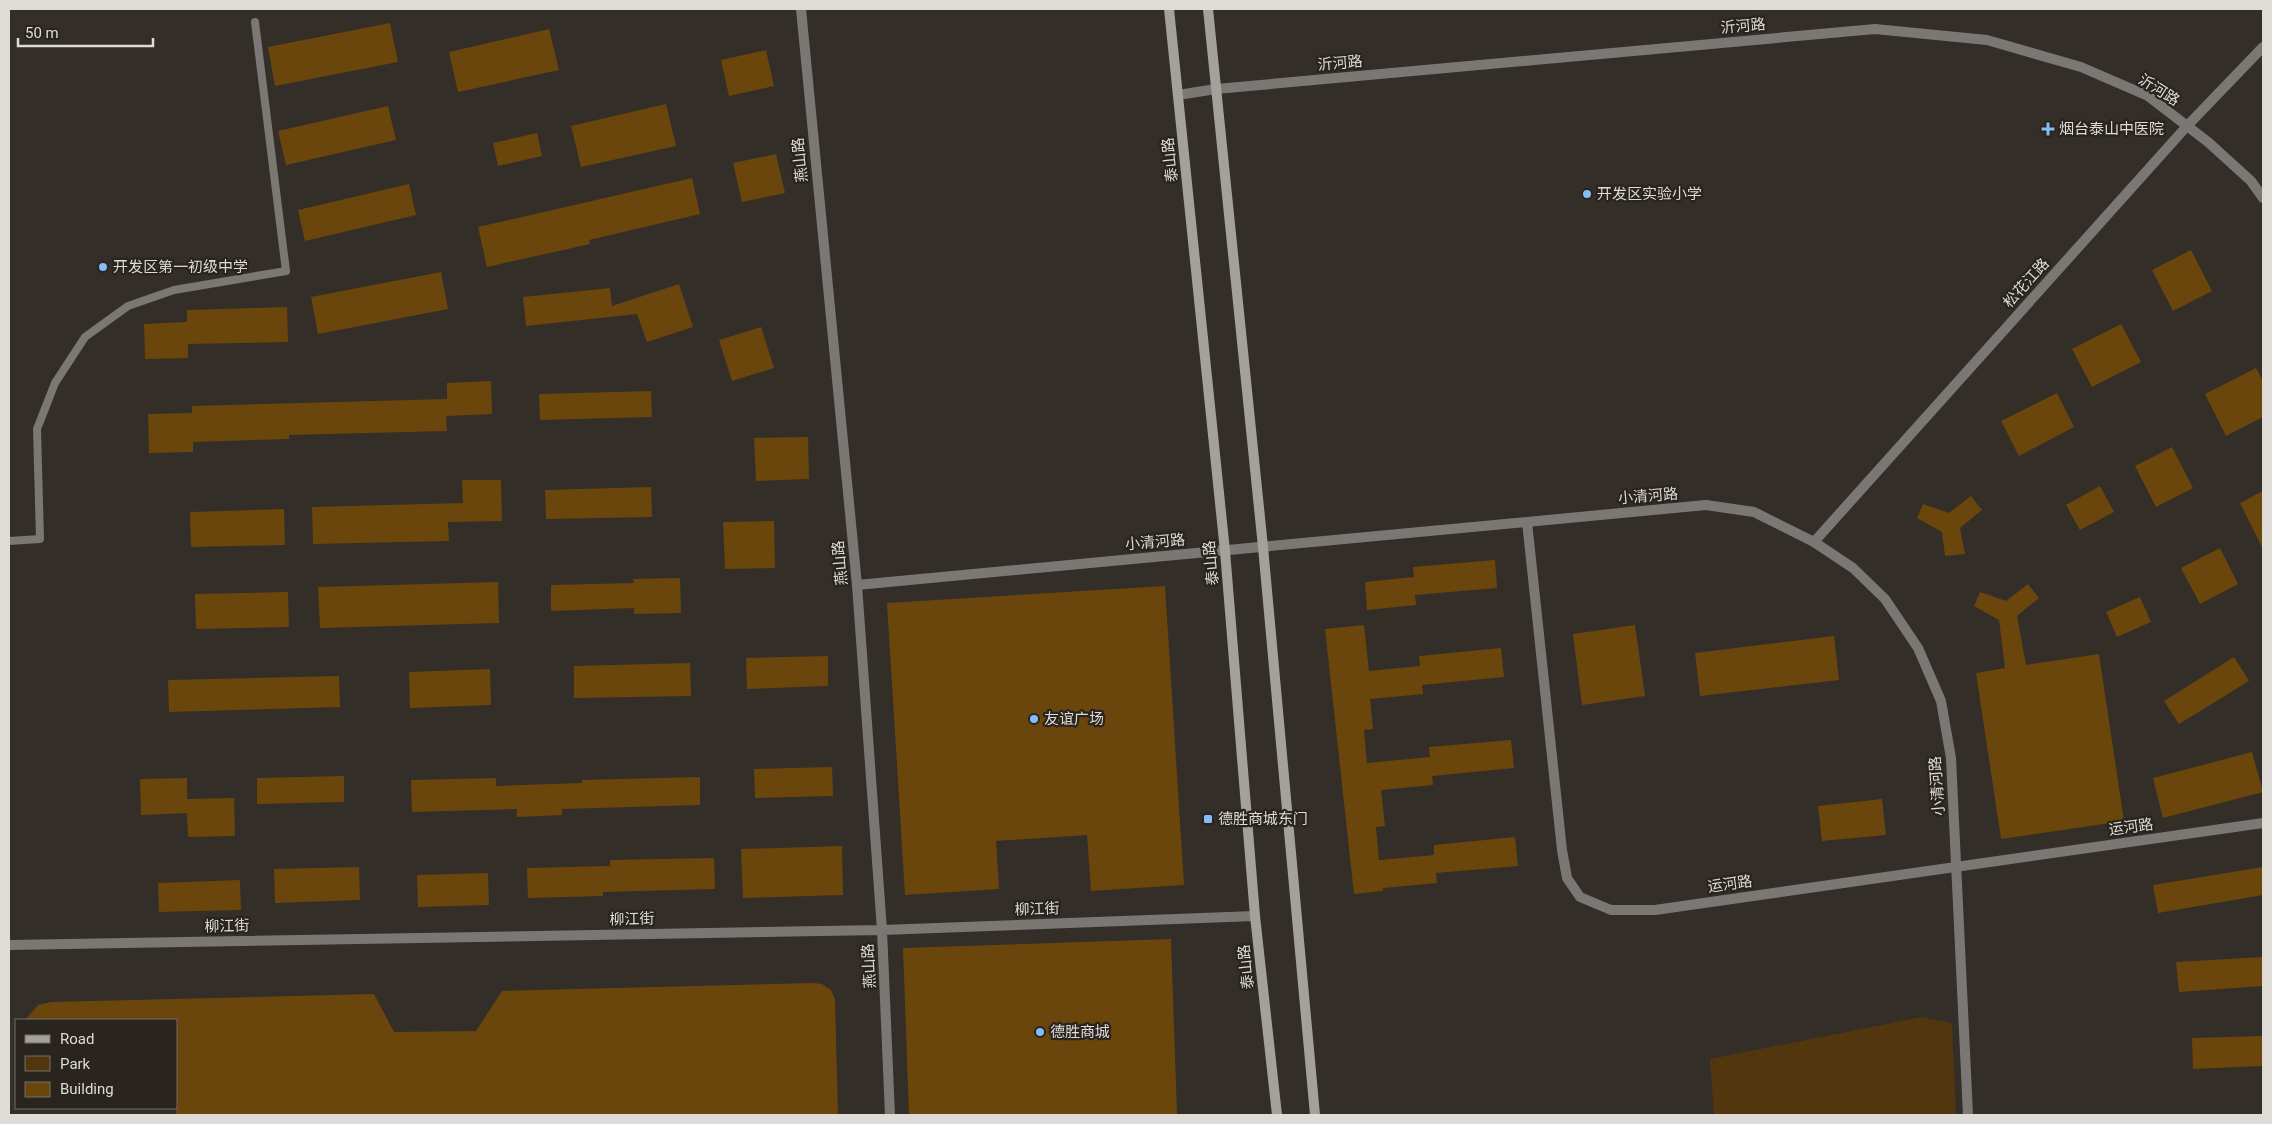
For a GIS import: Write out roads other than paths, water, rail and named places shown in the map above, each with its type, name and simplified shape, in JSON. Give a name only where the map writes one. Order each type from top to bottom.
[{"type":"main road","name":"泰山路","points":[[1169,9],[1225,551],[1256,916],[1276,1115]]},
{"type":"main road","points":[[1208,9],[1263,547],[1315,1115]]},
{"type":"street","name":"燕山路","points":[[800,9],[857,585],[882,930],[890,1115]]},
{"type":"street","name":"沂河路","points":[[1178,95],[1216,89],[1875,29],[1987,40],[2081,67],[2148,96],[2208,142],[2251,181],[2263,198]]},
{"type":"street","name":"松花江路","points":[[1814,542],[2187,126],[2263,47]]},
{"type":"street","name":"小清河路","points":[[857,585],[1706,506],[1754,512],[1814,542],[1853,568],[1885,598],[1918,648],[1941,701],[1951,758],[1968,1115]]},
{"type":"street","name":"运河路","points":[[1527,522],[1562,850],[1567,878],[1580,897],[1611,910],[1655,910],[2263,823]]},
{"type":"street","name":"柳江街","points":[[9,945],[882,930],[1256,916]]},
{"type":"lane","points":[[9,541],[40,539],[37,429],[55,383],[85,337],[128,306],[174,290],[286,271],[255,22]]},
{"type":"place","name":"烟台泰山中医院","points":[[2048,129]]},
{"type":"place","name":"开发区实验小学","points":[[1587,194]]},
{"type":"place","name":"开发区第一初级中学","points":[[103,267]]},
{"type":"place","name":"友谊广场","points":[[1034,719]]},
{"type":"place","name":"德胜商城东门","points":[[1208,819]]},
{"type":"place","name":"德胜商城","points":[[1040,1032]]}]
